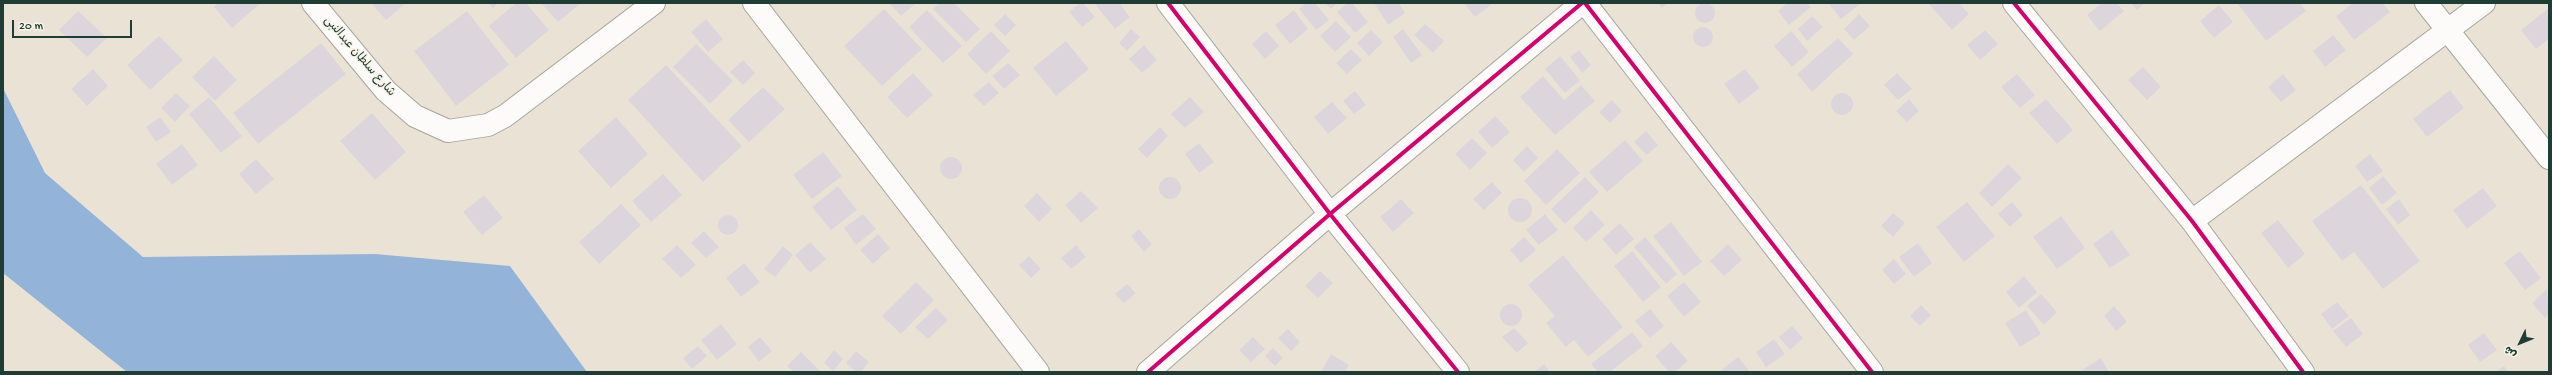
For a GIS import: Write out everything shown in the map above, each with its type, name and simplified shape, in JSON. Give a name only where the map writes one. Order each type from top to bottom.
[{"type":"street","name":"شارع سلطان عبدالنبى","points":[[313,3],[386,92],[416,116],[448,131],[488,125],[505,116],[654,3]]},
{"type":"street","points":[[754,3],[1038,372]]},
{"type":"street","points":[[1168,3],[1330,214],[1458,372]]},
{"type":"street","points":[[1148,372],[1330,214],[1584,3],[1872,372]]},
{"type":"street","points":[[2014,3],[2192,221],[2303,372]]},
{"type":"street","points":[[2426,3],[2549,158]]},
{"type":"street","points":[[2192,221],[2448,32],[2484,3]]},
{"type":"water","points":[[3,88],[45,173],[143,257],[375,254],[510,266],[587,372],[127,372],[3,273]]},
{"type":"building","points":[[218,3],[261,3],[232,28],[214,7]]},
{"type":"building","points":[[371,3],[406,3],[386,20]]},
{"type":"building","points":[[488,3],[498,3],[493,8]]},
{"type":"building","points":[[516,3],[526,3],[549,30],[516,58],[489,26]]},
{"type":"building","points":[[541,3],[581,3],[558,22]]},
{"type":"building","points":[[889,3],[916,3],[901,16]]},
{"type":"building","points":[[939,3],[954,3],[980,29],[966,42],[933,9]]},
{"type":"building","points":[[1080,3],[1083,3],[1095,17],[1082,27],[1069,12]]},
{"type":"building","points":[[1094,3],[1119,3],[1130,17],[1115,29]]},
{"type":"building","points":[[1306,3],[1315,3],[1329,20],[1316,30],[1299,9]]},
{"type":"building","points":[[1325,3],[1337,3],[1331,9]]},
{"type":"building","points":[[1347,3],[1352,3],[1368,22],[1355,33],[1337,12]]},
{"type":"building","points":[[1374,3],[1399,3],[1405,13],[1388,25]]},
{"type":"building","points":[[1464,3],[1489,3],[1491,5],[1475,17]]},
{"type":"building","points":[[1658,3],[1668,3],[1662,8]]},
{"type":"building","points":[[1705,3],[1712,6],[1715,13],[1712,20],[1705,23],[1698,20],[1695,13],[1698,6]]},
{"type":"building","points":[[1787,3],[1807,3],[1811,7],[1789,25],[1778,11]]},
{"type":"building","points":[[1828,3],[1858,3],[1859,5],[1841,19]]},
{"type":"building","points":[[1928,3],[1959,3],[1969,14],[1952,30]]},
{"type":"building","points":[[2102,3],[2117,3],[2124,11],[2100,31],[2087,15]]},
{"type":"building","points":[[2131,3],[2145,3],[2137,10]]},
{"type":"building","points":[[2237,3],[2300,3],[2306,11],[2266,41]]},
{"type":"building","points":[[2353,3],[2383,3],[2390,12],[2354,40],[2336,16]]},
{"type":"building","points":[[2219,5],[2233,22],[2214,38],[2200,21]]},
{"type":"building","points":[[2549,8],[2549,39],[2536,49],[2521,30]]},
{"type":"building","points":[[884,9],[922,49],[882,86],[844,46]]},
{"type":"building","points":[[927,10],[962,46],[943,63],[909,27]]},
{"type":"building","points":[[1294,10],[1308,29],[1290,44],[1275,25]]},
{"type":"building","points":[[78,11],[107,38],[87,57],[59,30]]},
{"type":"building","points":[[467,11],[509,65],[456,106],[414,51]]},
{"type":"building","points":[[1005,14],[1016,25],[1005,36],[994,25]]},
{"type":"building","points":[[1859,14],[1870,26],[1854,40],[1844,29]]},
{"type":"building","points":[[1812,16],[1823,27],[1807,41],[1798,29]]},
{"type":"building","points":[[706,19],[723,39],[708,52],[691,32]]},
{"type":"building","points":[[1336,21],[1351,37],[1335,52],[1320,36]]},
{"type":"building","points":[[1425,24],[1444,41],[1433,53],[1414,35]]},
{"type":"building","points":[[1699,27],[1707,27],[1713,33],[1713,41],[1707,47],[1699,47],[1693,41],[1693,33]]},
{"type":"building","points":[[1131,29],[1140,37],[1127,51],[1119,43]]},
{"type":"building","points":[[1403,29],[1422,55],[1411,63],[1393,37]]},
{"type":"building","points":[[1371,30],[1383,42],[1369,56],[1357,43]]},
{"type":"building","points":[[1985,30],[1998,44],[1980,60],[1967,45]]},
{"type":"building","points":[[991,31],[1010,51],[986,74],[967,54]]},
{"type":"building","points":[[1266,31],[1279,46],[1265,59],[1252,44]]},
{"type":"building","points":[[1791,31],[1809,52],[1792,67],[1774,46]]},
{"type":"building","points":[[2333,35],[2346,50],[2325,67],[2313,51]]},
{"type":"building","points":[[159,36],[183,60],[150,90],[127,65]]},
{"type":"building","points":[[1838,38],[1853,54],[1812,92],[1797,74]]},
{"type":"building","points":[[1066,41],[1089,69],[1056,96],[1033,68]]},
{"type":"building","points":[[321,43],[346,74],[258,144],[233,113]]},
{"type":"building","points":[[696,44],[733,81],[710,104],[673,67]]},
{"type":"building","points":[[1144,45],[1157,60],[1142,73],[1129,59]]},
{"type":"building","points":[[1351,49],[1362,60],[1347,74],[1336,63]]},
{"type":"building","points":[[1579,50],[1591,65],[1582,73],[1570,57]]},
{"type":"building","points":[[214,56],[237,80],[215,101],[192,77]]},
{"type":"building","points":[[1560,56],[1580,80],[1565,93],[1545,69]]},
{"type":"building","points":[[743,60],[755,73],[743,85],[730,72]]},
{"type":"building","points":[[1008,63],[1020,75],[1004,89],[992,76]]},
{"type":"building","points":[[666,65],[742,146],[703,182],[628,100]]},
{"type":"building","points":[[2143,67],[2161,87],[2147,100],[2128,80]]},
{"type":"building","points":[[93,69],[108,86],[87,106],[71,89]]},
{"type":"building","points":[[1745,69],[1760,88],[1739,104],[1724,84]]},
{"type":"building","points":[[913,73],[933,95],[907,118],[887,97]]},
{"type":"building","points":[[1897,73],[1912,89],[1898,100],[1884,85]]},
{"type":"building","points":[[2017,74],[2035,95],[2020,108],[2001,87]]},
{"type":"building","points":[[2283,74],[2296,90],[2281,102],[2268,87]]},
{"type":"building","points":[[1543,76],[1564,100],[1581,85],[1595,101],[1555,135],[1520,97]]},
{"type":"building","points":[[989,82],[999,93],[984,106],[973,95]]},
{"type":"building","points":[[763,87],[785,109],[749,142],[728,120]]},
{"type":"building","points":[[2450,90],[2464,108],[2427,137],[2413,119]]},
{"type":"building","points":[[1355,91],[1366,105],[1354,114],[1343,101]]},
{"type":"building","points":[[176,93],[190,106],[175,122],[161,108]]},
{"type":"building","points":[[1842,93],[1846,94],[1852,100],[1852,108],[1846,114],[1842,115],[1838,114],[1832,108],[1831,104],[1832,100],[1838,94]]},
{"type":"building","points":[[209,97],[242,136],[221,153],[189,114]]},
{"type":"building","points":[[1190,97],[1204,112],[1185,128],[1171,114]]},
{"type":"building","points":[[1909,99],[1919,111],[1907,122],[1896,111]]},
{"type":"building","points":[[2046,99],[2073,130],[2057,144],[2029,113]]},
{"type":"building","points":[[1612,100],[1622,111],[1610,123],[1599,112]]},
{"type":"building","points":[[1332,102],[1347,118],[1328,134],[1314,117]]},
{"type":"building","points":[[372,113],[406,152],[375,180],[340,141]]},
{"type":"building","points":[[1495,116],[1510,132],[1492,148],[1478,132]]},
{"type":"building","points":[[160,117],[171,132],[156,142],[146,127]]},
{"type":"building","points":[[616,117],[648,154],[611,188],[578,151]]},
{"type":"building","points":[[1160,127],[1168,136],[1147,158],[1138,149]]},
{"type":"building","points":[[1646,131],[1658,145],[1647,155],[1634,142]]},
{"type":"building","points":[[1472,138],[1487,153],[1470,170],[1455,154]]},
{"type":"building","points":[[1625,140],[1643,161],[1607,192],[1589,172]]},
{"type":"building","points":[[1199,143],[1214,162],[1199,173],[1185,154]]},
{"type":"building","points":[[182,144],[198,165],[172,185],[156,164]]},
{"type":"building","points":[[1527,146],[1538,158],[1524,172],[1513,160]]},
{"type":"building","points":[[1557,149],[1580,173],[1546,205],[1524,181]]},
{"type":"building","points":[[823,152],[842,176],[812,199],[793,175]]},
{"type":"building","points":[[2370,154],[2383,171],[2367,182],[2355,166]]},
{"type":"building","points":[[951,157],[959,160],[962,168],[959,176],[951,179],[943,176],[940,168],[943,160]]},
{"type":"building","points":[[256,159],[274,179],[256,194],[239,174]]},
{"type":"building","points":[[2008,164],[2022,178],[1992,207],[1979,193]]},
{"type":"building","points":[[663,174],[682,195],[651,222],[632,201]]},
{"type":"building","points":[[2383,176],[2397,193],[2382,205],[2369,188]]},
{"type":"building","points":[[1170,177],[1178,180],[1181,188],[1178,196],[1170,199],[1162,196],[1159,188],[1162,180]]},
{"type":"building","points":[[1585,177],[1599,192],[1565,224],[1551,209]]},
{"type":"building","points":[[1492,182],[1502,193],[1484,210],[1473,199]]},
{"type":"building","points":[[2361,185],[2420,261],[2383,289],[2354,252],[2342,261],[2312,221]]},
{"type":"building","points":[[838,186],[857,210],[831,230],[812,207]]},
{"type":"building","points":[[2483,188],[2497,206],[2467,229],[2453,210]]},
{"type":"building","points":[[1081,191],[1098,208],[1081,223],[1065,205]]},
{"type":"building","points":[[1037,193],[1052,209],[1039,222],[1024,206]]},
{"type":"building","points":[[484,195],[503,218],[482,235],[463,212]]},
{"type":"building","points":[[1520,198],[1529,201],[1532,210],[1529,219],[1520,222],[1511,219],[1508,210],[1511,201]]},
{"type":"building","points":[[1401,199],[1414,213],[1393,232],[1380,217]]},
{"type":"building","points":[[2399,199],[2410,215],[2398,225],[2386,209]]},
{"type":"building","points":[[1967,202],[1995,236],[1964,262],[1936,227]]},
{"type":"building","points":[[2012,202],[2023,215],[2010,227],[1998,214]]},
{"type":"building","points":[[621,204],[641,225],[599,264],[579,242]]},
{"type":"building","points":[[1591,210],[1605,225],[1586,242],[1573,228]]},
{"type":"building","points":[[1893,213],[1905,223],[1893,237],[1881,226]]},
{"type":"building","points":[[863,214],[876,229],[856,245],[844,228]]},
{"type":"building","points":[[1545,214],[1558,230],[1539,245],[1526,230]]},
{"type":"building","points":[[724,215],[732,215],[738,221],[738,229],[732,235],[724,235],[718,229],[718,221]]},
{"type":"building","points":[[2061,216],[2085,248],[2057,269],[2033,237]]},
{"type":"building","points":[[2278,220],[2305,254],[2288,268],[2261,233]]},
{"type":"building","points":[[1671,222],[1702,262],[1684,276],[1653,236]]},
{"type":"building","points":[[1620,223],[1634,239],[1616,255],[1602,239]]},
{"type":"building","points":[[1139,229],[1152,244],[1144,252],[1131,236]]},
{"type":"building","points":[[2112,230],[2130,255],[2110,268],[2093,244]]},
{"type":"building","points":[[704,231],[719,247],[706,258],[691,243]]},
{"type":"building","points":[[878,234],[890,248],[873,264],[860,250]]},
{"type":"building","points":[[1524,237],[1536,250],[1521,263],[1510,250]]},
{"type":"building","points":[[1645,237],[1677,274],[1666,284],[1634,247]]},
{"type":"building","points":[[810,242],[826,259],[810,273],[795,255]]},
{"type":"building","points":[[1918,243],[1932,263],[1914,277],[1899,257]]},
{"type":"building","points":[[1728,244],[1742,260],[1724,276],[1710,261]]},
{"type":"building","points":[[677,245],[696,265],[681,278],[662,259]]},
{"type":"building","points":[[1076,245],[1086,257],[1071,269],[1061,258]]},
{"type":"building","points":[[783,246],[793,255],[775,277],[764,269]]},
{"type":"building","points":[[1632,251],[1661,287],[1643,302],[1614,266]]},
{"type":"building","points":[[2520,251],[2541,278],[2525,290],[2504,263]]},
{"type":"building","points":[[1563,255],[1623,327],[1588,357],[1574,340],[1566,347],[1546,323],[1555,316],[1528,285]]},
{"type":"building","points":[[1029,256],[1041,269],[1031,278],[1019,265]]},
{"type":"building","points":[[1894,259],[1906,274],[1894,284],[1882,270]]},
{"type":"building","points":[[744,263],[760,282],[741,297],[726,278]]},
{"type":"building","points":[[1320,271],[1333,283],[1318,298],[1305,286]]},
{"type":"building","points":[[2024,276],[2037,292],[2019,308],[2006,292]]},
{"type":"building","points":[[916,282],[934,300],[901,334],[882,316]]},
{"type":"building","points":[[1684,282],[1701,302],[1684,317],[1667,296]]},
{"type":"building","points":[[1127,284],[1136,293],[1124,303],[1115,294]]},
{"type":"building","points":[[2547,289],[2549,315],[2545,318],[2532,303]]},
{"type":"building","points":[[2041,294],[2057,312],[2044,325],[2027,306]]},
{"type":"building","points":[[2337,302],[2349,316],[2332,329],[2321,314]]},
{"type":"building","points":[[1511,304],[1519,307],[1522,315],[1519,323],[1511,326],[1503,323],[1500,315],[1503,307]]},
{"type":"building","points":[[1921,305],[1931,315],[1920,326],[1910,316]]},
{"type":"building","points":[[2114,306],[2127,322],[2116,331],[2104,316]]},
{"type":"building","points":[[936,308],[948,320],[928,339],[915,327]]},
{"type":"building","points":[[1650,309],[1664,326],[1650,338],[1635,321]]},
{"type":"building","points":[[2026,310],[2041,334],[2020,347],[2005,323]]},
{"type":"building","points":[[2351,318],[2363,334],[2346,347],[2333,331]]},
{"type":"building","points":[[721,324],[737,344],[717,360],[701,340]]},
{"type":"building","points":[[1792,326],[1803,338],[1790,350],[1779,337]]},
{"type":"building","points":[[1514,328],[1528,343],[1517,353],[1502,337]]},
{"type":"building","points":[[1288,329],[1300,342],[1291,351],[1278,338]]},
{"type":"building","points":[[1632,332],[1643,346],[1610,372],[1598,372],[1591,364]]},
{"type":"building","points":[[2484,333],[2497,350],[2480,362],[2468,345]]},
{"type":"building","points":[[760,337],[772,351],[759,362],[748,347]]},
{"type":"building","points":[[1253,337],[1265,349],[1251,362],[1239,350]]},
{"type":"building","points":[[1774,339],[1785,354],[1766,367],[1756,352]]},
{"type":"building","points":[[1671,342],[1688,361],[1675,372],[1669,372],[1655,356]]},
{"type":"building","points":[[698,346],[707,356],[692,369],[683,358]]},
{"type":"building","points":[[1273,348],[1283,358],[1275,366],[1265,356]]},
{"type":"building","points":[[834,350],[843,359],[833,371],[824,363]]},
{"type":"building","points":[[856,351],[869,362],[861,372],[856,372],[846,363]]},
{"type":"building","points":[[801,352],[821,372],[794,372],[787,366]]},
{"type":"building","points":[[1331,354],[1349,365],[1345,372],[1321,372]]},
{"type":"building","points":[[1738,357],[1750,372],[1719,372]]},
{"type":"building","points":[[2101,358],[2109,372],[2079,372]]},
{"type":"building","points":[[1544,364],[1550,372],[1534,372]]},
{"type":"building","points":[[2504,366],[2508,372],[2496,372]]},
{"type":"cycle path","points":[[1168,3],[1330,214],[1458,372]]},
{"type":"cycle path","points":[[1148,372],[1330,214],[1582,3]]},
{"type":"cycle path","points":[[1585,3],[1872,372]]},
{"type":"cycle path","points":[[2014,3],[2192,221],[2303,372]]}]
